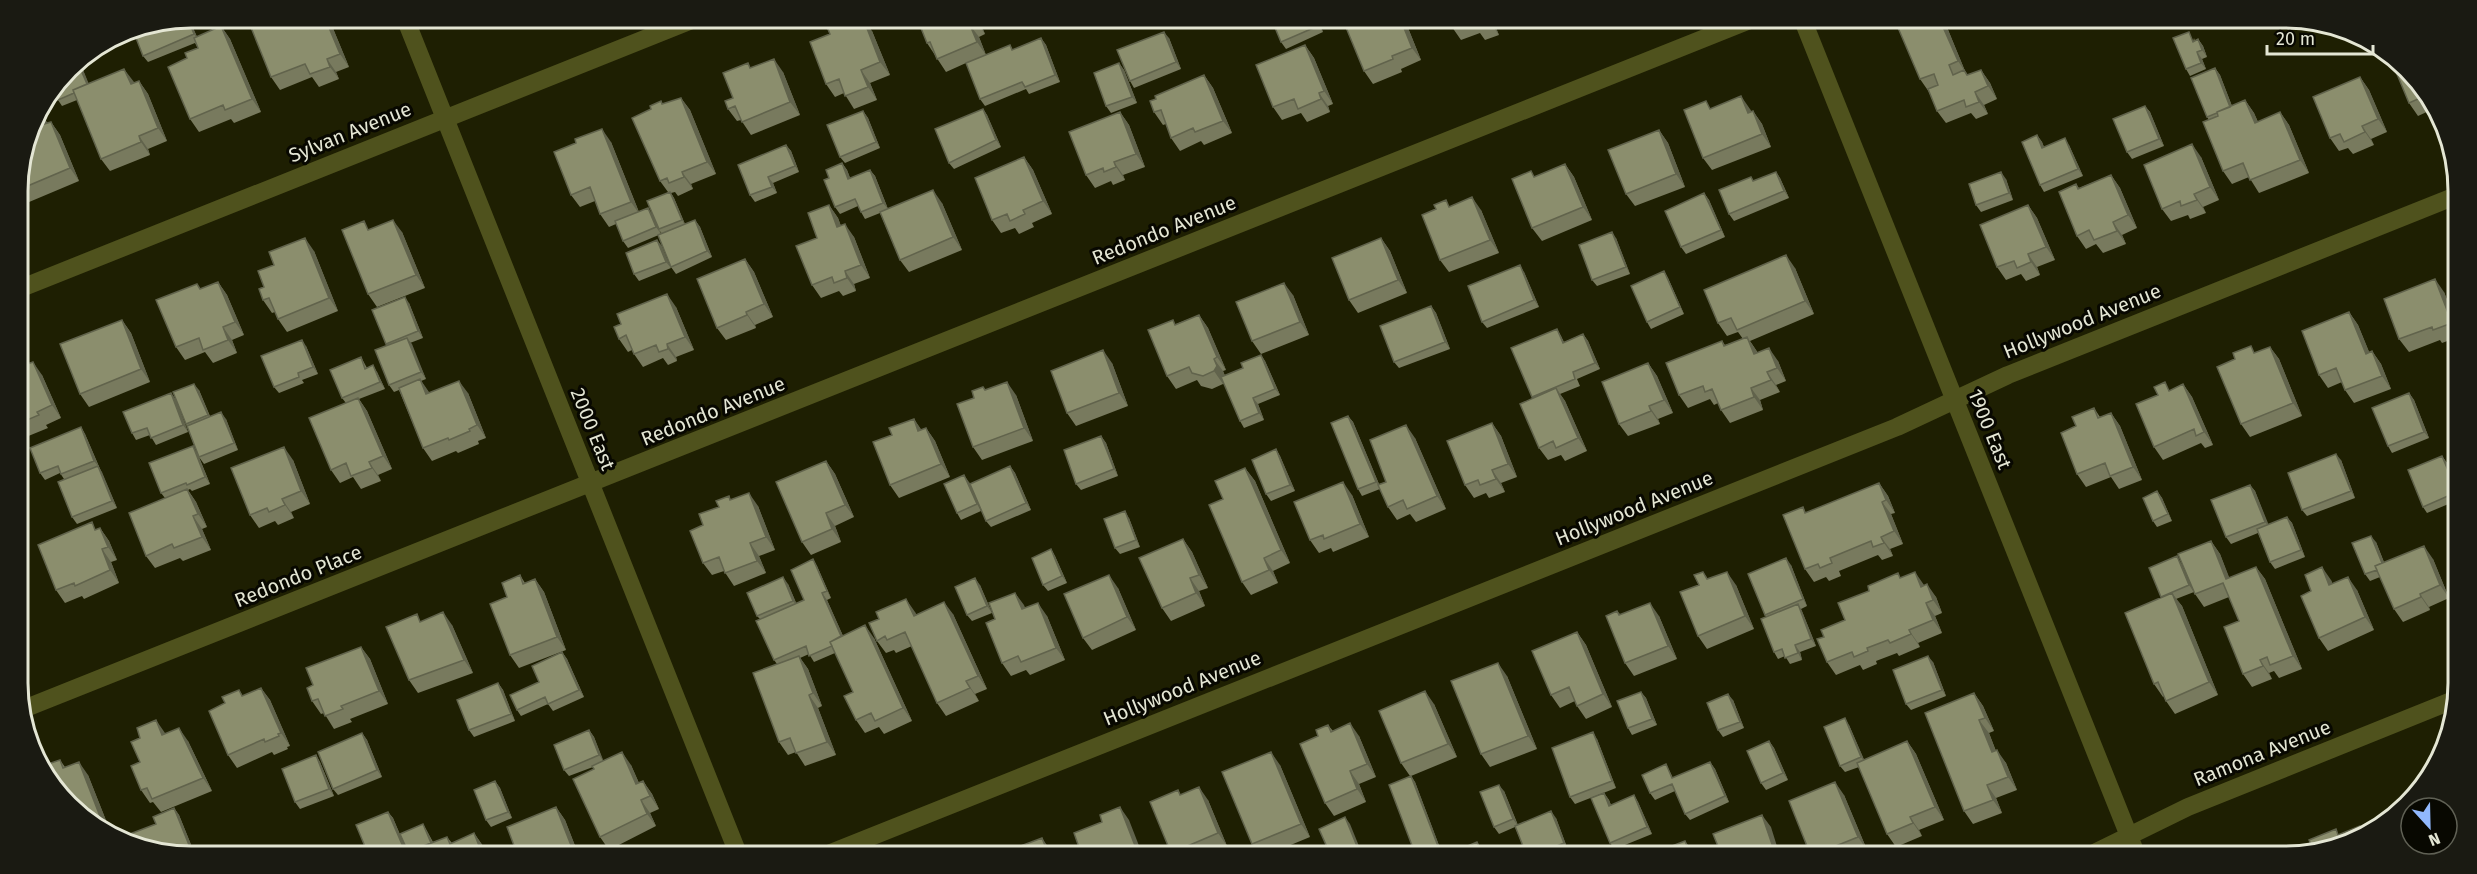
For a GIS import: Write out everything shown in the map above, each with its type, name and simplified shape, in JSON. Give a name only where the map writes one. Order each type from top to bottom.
[{"type":"street","name":"Redondo Avenue","points":[[591,484],[1729,28]]},
{"type":"street","name":"1900 East","points":[[1806,28],[2132,845]]},
{"type":"street","name":"2000 East","points":[[409,29],[735,846]]},
{"type":"street","name":"Sylvan Avenue","points":[[29,285],[670,29]]},
{"type":"street","name":"Hollywood Avenue","points":[[849,846],[1896,427],[2008,375],[2448,199]]},
{"type":"street","name":"Redondo Place","points":[[31,706],[591,484]]},
{"type":"street","name":"Ramona Avenue","points":[[2109,845],[2188,807],[2447,703]]},
{"type":"building","points":[[1275,28],[1312,28],[1281,42]]},
{"type":"building","points":[[1346,28],[1404,28],[1412,48],[1364,71]]},
{"type":"building","points":[[1898,28],[1943,28],[1958,61],[1949,65],[1953,75],[1964,70],[1967,75],[1981,70],[1988,86],[1975,92],[1979,102],[1966,107],[1964,100],[1937,111],[1928,89],[1938,85],[1934,74],[1920,79]]},
{"type":"building","points":[[192,29],[194,34],[143,56],[136,39],[160,32]]},
{"type":"building","points":[[214,29],[222,29],[252,99],[225,110],[223,105],[190,119],[168,67],[187,58],[185,53],[198,48],[194,38]]},
{"type":"building","points":[[252,29],[330,29],[340,54],[327,59],[330,67],[310,74],[305,64],[271,77]]},
{"type":"building","points":[[828,29],[867,29],[880,62],[861,70],[868,87],[845,96],[839,79],[826,84],[810,42],[830,34]]},
{"type":"building","points":[[921,29],[971,29],[977,42],[937,59],[930,42],[927,43]]},
{"type":"building","points":[[1164,32],[1176,62],[1130,81],[1117,50]]},
{"type":"building","points":[[2189,32],[2193,42],[2198,39],[2202,50],[2197,52],[2201,63],[2186,69],[2173,38]]},
{"type":"building","points":[[1041,38],[1055,75],[1025,87],[1022,82],[980,99],[966,63],[1010,45],[1012,50]]},
{"type":"building","points":[[1305,45],[1324,91],[1319,93],[1321,99],[1298,109],[1294,99],[1273,107],[1256,65]]},
{"type":"building","points":[[774,59],[790,102],[742,122],[735,106],[728,109],[725,101],[733,98],[723,73],[748,63],[750,68]]},
{"type":"building","points":[[1119,63],[1132,97],[1106,106],[1094,73]]},
{"type":"building","points":[[2215,68],[2230,107],[2207,117],[2191,78]]},
{"type":"building","points":[[124,69],[131,84],[139,81],[158,128],[139,136],[141,142],[101,159],[73,90]]},
{"type":"building","points":[[81,71],[87,84],[58,100],[62,92]]},
{"type":"building","points":[[2396,72],[2419,98],[2409,103]]},
{"type":"building","points":[[1204,75],[1223,121],[1195,132],[1193,128],[1171,138],[1161,110],[1154,112],[1150,101],[1156,99],[1155,96]]},
{"type":"building","points":[[2360,77],[2378,119],[2362,126],[2365,132],[2344,142],[2340,134],[2330,138],[2313,97]]},
{"type":"building","points":[[1741,96],[1748,113],[1753,111],[1762,134],[1703,158],[1684,110],[1706,101],[1710,109]]},
{"type":"building","points":[[681,98],[707,162],[682,172],[684,177],[669,183],[667,178],[660,181],[632,118],[651,109],[650,106],[661,101],[662,104]]},
{"type":"building","points":[[2245,100],[2255,123],[2280,112],[2300,160],[2250,180],[2243,163],[2223,171],[2203,122],[2218,116],[2217,112]]},
{"type":"building","points":[[2145,106],[2159,139],[2127,152],[2113,119]]},
{"type":"building","points":[[983,109],[996,140],[949,163],[935,129]]},
{"type":"building","points":[[863,111],[876,142],[840,157],[827,125]]},
{"type":"building","points":[[1120,112],[1136,154],[1114,162],[1116,167],[1104,172],[1103,168],[1086,175],[1069,132]]},
{"type":"building","points":[[51,122],[70,168],[29,185],[34,150],[44,123]]},
{"type":"building","points":[[602,129],[631,202],[600,214],[590,187],[571,195],[554,152],[576,143],[575,139]]},
{"type":"building","points":[[1659,130],[1676,174],[1626,194],[1608,150]]},
{"type":"building","points":[[2037,135],[2042,148],[2065,138],[2078,169],[2040,185],[2022,142]]},
{"type":"building","points":[[2192,144],[2210,187],[2194,194],[2197,200],[2181,206],[2180,201],[2162,209],[2144,165]]},
{"type":"building","points":[[786,145],[795,166],[768,177],[772,187],[750,195],[738,165]]},
{"type":"building","points":[[1024,157],[1043,201],[1023,210],[1025,214],[1010,221],[1007,214],[992,220],[975,178]]},
{"type":"building","points":[[842,163],[848,179],[870,170],[883,203],[861,212],[855,199],[835,207],[824,180],[829,178],[826,170]]},
{"type":"building","points":[[1565,164],[1583,207],[1532,228],[1512,179],[1531,171],[1534,177]]},
{"type":"building","points":[[1776,172],[1784,191],[1729,214],[1719,190],[1751,177],[1753,181]]},
{"type":"building","points":[[2001,172],[2009,193],[1976,205],[1969,184]]},
{"type":"building","points":[[2111,175],[2128,215],[2113,222],[2117,231],[2094,240],[2089,230],[2077,236],[2059,192],[2076,184],[2078,189]]},
{"type":"building","points":[[933,190],[953,237],[900,260],[880,212]]},
{"type":"building","points":[[670,192],[682,220],[659,229],[647,201]]},
{"type":"building","points":[[1704,193],[1721,230],[1681,247],[1665,211]]},
{"type":"building","points":[[1472,197],[1490,240],[1440,260],[1422,215],[1436,209],[1434,205],[1446,200],[1449,207]]},
{"type":"building","points":[[829,205],[837,227],[845,224],[861,265],[845,271],[847,278],[834,283],[832,277],[812,285],[796,246],[817,238],[808,213]]},
{"type":"building","points":[[2028,205],[2046,247],[2028,254],[2031,262],[2017,268],[2014,261],[1997,267],[1980,225]]},
{"type":"building","points":[[648,208],[656,227],[623,241],[615,221]]},
{"type":"building","points":[[393,220],[416,275],[368,294],[342,230],[364,221],[368,230]]},
{"type":"building","points":[[695,220],[707,251],[671,267],[658,235]]},
{"type":"building","points":[[1612,232],[1626,267],[1592,280],[1579,245]]},
{"type":"building","points":[[305,238],[329,298],[278,319],[269,298],[263,300],[259,289],[264,287],[258,271],[274,265],[269,252]]},
{"type":"building","points":[[1381,238],[1398,280],[1349,300],[1332,258]]},
{"type":"building","points":[[657,240],[666,262],[634,274],[626,253]]},
{"type":"building","points":[[1786,255],[1805,301],[1737,330],[1731,318],[1718,323],[1704,290]]},
{"type":"building","points":[[745,259],[764,304],[746,312],[747,315],[717,328],[697,279]]},
{"type":"building","points":[[1520,265],[1534,300],[1482,322],[1468,286]]},
{"type":"building","points":[[1664,271],[1680,307],[1647,322],[1631,286]]},
{"type":"building","points":[[2435,279],[2448,313],[2448,324],[2433,330],[2432,327],[2399,339],[2384,299]]},
{"type":"building","points":[[218,282],[235,322],[223,327],[228,340],[203,350],[199,338],[176,347],[156,300],[197,284],[200,289]]},
{"type":"building","points":[[1284,283],[1300,322],[1252,341],[1236,302]]},
{"type":"building","points":[[667,294],[685,337],[667,344],[668,349],[659,352],[656,345],[634,354],[626,335],[619,339],[614,327],[621,324],[617,314]]},
{"type":"building","points":[[405,297],[418,331],[386,344],[372,310]]},
{"type":"building","points":[[1431,306],[1445,342],[1394,362],[1380,326]]},
{"type":"building","points":[[2349,312],[2366,354],[2372,351],[2382,376],[2345,390],[2336,368],[2319,375],[2302,331]]},
{"type":"building","points":[[1199,315],[1217,357],[1214,359],[1217,366],[1214,371],[1203,376],[1192,373],[1189,367],[1167,376],[1148,330],[1173,320],[1175,325]]},
{"type":"building","points":[[122,320],[141,369],[80,394],[60,344]]},
{"type":"building","points":[[1557,329],[1563,343],[1583,334],[1595,363],[1573,372],[1575,379],[1532,397],[1511,348]]},
{"type":"building","points":[[1747,337],[1754,354],[1769,348],[1777,368],[1767,372],[1771,380],[1751,388],[1754,397],[1721,410],[1712,389],[1705,392],[1703,386],[1679,395],[1666,363],[1722,341],[1724,346]]},
{"type":"building","points":[[407,338],[421,372],[389,385],[375,350]]},
{"type":"building","points":[[302,340],[313,367],[298,373],[299,377],[274,387],[261,356]]},
{"type":"building","points":[[2251,346],[2254,353],[2270,347],[2293,403],[2241,424],[2217,367],[2235,359],[2233,353]]},
{"type":"building","points":[[1103,350],[1119,393],[1067,413],[1051,371]]},
{"type":"building","points":[[1261,355],[1275,389],[1253,398],[1259,413],[1240,421],[1221,377],[1243,368],[1241,363]]},
{"type":"building","points":[[361,357],[365,369],[373,365],[380,382],[342,398],[330,370]]},
{"type":"building","points":[[33,362],[52,405],[37,412],[39,415],[29,419],[29,364]]},
{"type":"building","points":[[1648,363],[1664,400],[1649,406],[1651,411],[1619,424],[1602,382]]},
{"type":"building","points":[[420,379],[426,394],[459,381],[477,425],[469,429],[470,431],[449,440],[448,438],[423,448],[399,388]]},
{"type":"building","points":[[1007,382],[1024,428],[973,447],[957,404],[974,398],[972,391],[983,387],[985,390]]},
{"type":"building","points":[[2165,382],[2169,391],[2183,384],[2204,432],[2196,436],[2194,429],[2154,447],[2136,404],[2158,395],[2154,387]]},
{"type":"building","points":[[194,384],[208,415],[186,424],[173,392]]},
{"type":"building","points":[[1556,388],[1578,438],[1556,448],[1553,441],[1539,448],[1520,404]]},
{"type":"building","points":[[171,393],[183,425],[151,438],[147,428],[132,433],[123,412]]},
{"type":"building","points":[[2409,393],[2424,432],[2388,446],[2372,408]]},
{"type":"building","points":[[358,398],[383,456],[369,462],[372,468],[351,476],[346,463],[331,470],[309,418]]},
{"type":"building","points":[[2094,408],[2098,418],[2111,413],[2133,467],[2110,476],[2105,463],[2077,474],[2061,433],[2076,426],[2072,417]]},
{"type":"building","points":[[221,412],[234,443],[199,457],[187,426]]},
{"type":"building","points":[[1348,416],[1376,482],[1358,489],[1331,423]]},
{"type":"building","points":[[914,419],[918,431],[926,428],[941,464],[890,485],[873,442],[892,435],[889,428]]},
{"type":"building","points":[[1492,423],[1508,464],[1492,470],[1496,479],[1480,485],[1478,480],[1465,485],[1447,441]]},
{"type":"building","points":[[1406,425],[1437,496],[1407,509],[1403,500],[1388,507],[1378,485],[1386,482],[1370,440]]},
{"type":"building","points":[[81,427],[94,461],[61,474],[58,466],[40,473],[30,448]]},
{"type":"building","points":[[1101,436],[1114,469],[1076,484],[1064,450]]},
{"type":"building","points":[[193,446],[205,477],[161,493],[149,463]]},
{"type":"building","points":[[284,447],[301,491],[282,499],[285,505],[269,512],[267,508],[250,515],[231,468]]},
{"type":"building","points":[[1276,449],[1290,485],[1266,494],[1252,460]]},
{"type":"building","points":[[2336,454],[2351,491],[2302,510],[2288,473]]},
{"type":"building","points":[[2442,456],[2448,470],[2448,496],[2423,507],[2408,470]]},
{"type":"building","points":[[826,461],[845,505],[826,513],[832,529],[802,542],[776,482]]},
{"type":"building","points":[[98,466],[112,501],[72,517],[58,482]]},
{"type":"building","points":[[1010,466],[1026,503],[986,521],[970,484]]},
{"type":"building","points":[[1245,468],[1281,550],[1264,558],[1269,570],[1242,582],[1209,505],[1223,499],[1215,481]]},
{"type":"building","points":[[964,475],[977,504],[957,513],[944,484]]},
{"type":"building","points":[[1343,482],[1360,524],[1324,539],[1323,535],[1310,540],[1294,502]]},
{"type":"building","points":[[1879,483],[1886,500],[1882,502],[1894,531],[1881,537],[1884,543],[1873,547],[1871,541],[1830,558],[1832,563],[1820,568],[1818,564],[1805,569],[1783,515],[1803,507],[1805,513]]},
{"type":"building","points":[[2250,485],[2265,522],[2226,537],[2211,500]]},
{"type":"building","points":[[187,489],[198,514],[193,516],[202,537],[174,548],[172,544],[146,556],[129,513]]},
{"type":"building","points":[[2157,491],[2168,514],[2153,521],[2143,498]]},
{"type":"building","points":[[749,493],[766,537],[750,543],[757,561],[725,573],[719,557],[703,563],[690,531],[703,525],[699,514],[719,507],[716,501],[729,496],[730,500]]},
{"type":"building","points":[[1125,511],[1136,540],[1115,548],[1104,519]]},
{"type":"building","points":[[2287,517],[2301,550],[2270,562],[2257,529]]},
{"type":"building","points":[[92,522],[95,530],[100,528],[108,547],[102,549],[110,570],[75,586],[74,583],[56,590],[38,545]]},
{"type":"building","points":[[2371,536],[2382,563],[2375,566],[2377,570],[2365,574],[2352,543]]},
{"type":"building","points":[[1183,539],[1199,575],[1190,578],[1196,593],[1162,608],[1139,558]]},
{"type":"building","points":[[2211,541],[2226,579],[2256,567],[2293,656],[2270,665],[2267,657],[2260,660],[2263,666],[2243,674],[2224,627],[2239,621],[2223,583],[2195,594],[2178,554]]},
{"type":"building","points":[[2424,546],[2440,585],[2420,594],[2421,597],[2394,609],[2375,566]]},
{"type":"building","points":[[1051,549],[1062,576],[1043,585],[1032,558]]},
{"type":"building","points":[[2177,556],[2189,585],[2161,597],[2149,568]]},
{"type":"building","points":[[1786,558],[1803,599],[1765,615],[1748,574]]},
{"type":"building","points":[[813,559],[827,591],[822,593],[841,636],[830,642],[832,646],[809,656],[806,646],[774,660],[756,621],[804,600],[791,570]]},
{"type":"building","points":[[2322,567],[2329,585],[2348,577],[2365,617],[2319,638],[2301,596],[2311,591],[2305,575]]},
{"type":"building","points":[[1703,572],[1707,579],[1727,572],[1745,616],[1698,636],[1680,592],[1699,585],[1694,575]]},
{"type":"building","points":[[1915,572],[1921,587],[1927,584],[1933,600],[1926,603],[1933,620],[1909,630],[1911,634],[1890,643],[1888,640],[1867,648],[1868,651],[1854,657],[1852,652],[1827,662],[1817,639],[1824,637],[1821,630],[1845,620],[1838,603],[1869,591],[1868,586],[1898,573],[1900,578]]},
{"type":"building","points":[[520,575],[523,584],[535,579],[557,637],[510,655],[490,604],[507,597],[502,583]]},
{"type":"building","points":[[1109,575],[1127,617],[1083,638],[1064,594]]},
{"type":"building","points":[[783,577],[793,601],[757,616],[747,593]]},
{"type":"building","points":[[975,578],[987,606],[967,615],[955,587]]},
{"type":"building","points":[[1015,593],[1022,609],[1038,603],[1056,648],[1021,662],[1018,656],[1002,663],[986,623],[995,619],[989,603]]},
{"type":"building","points":[[2172,593],[2209,682],[2166,701],[2158,682],[2154,684],[2125,613]]},
{"type":"building","points":[[906,599],[914,616],[944,602],[978,676],[966,681],[970,688],[937,703],[905,632],[887,640],[885,636],[877,641],[869,623],[879,619],[876,612]]},
{"type":"building","points":[[1650,603],[1668,646],[1625,663],[1606,616],[1617,611],[1619,615]]},
{"type":"building","points":[[1798,604],[1811,639],[1795,645],[1798,653],[1785,658],[1782,649],[1774,652],[1761,619]]},
{"type":"building","points":[[443,612],[464,660],[409,680],[386,627],[417,614],[420,622]]},
{"type":"building","points":[[865,625],[903,708],[875,721],[871,713],[856,720],[844,696],[853,692],[830,642]]},
{"type":"building","points":[[1577,632],[1603,694],[1577,706],[1569,687],[1551,695],[1532,651]]},
{"type":"building","points":[[361,647],[379,691],[341,706],[343,709],[325,716],[318,699],[312,701],[307,688],[313,685],[306,668]]},
{"type":"building","points":[[562,652],[579,690],[548,704],[545,697],[517,710],[510,695],[539,682],[532,666]]},
{"type":"building","points":[[799,656],[813,693],[809,695],[827,742],[796,753],[790,738],[779,742],[753,673]]},
{"type":"building","points":[[1928,656],[1942,690],[1906,704],[1893,670]]},
{"type":"building","points":[[1498,663],[1528,736],[1481,754],[1451,681]]},
{"type":"building","points":[[498,683],[511,714],[469,730],[457,700]]},
{"type":"building","points":[[261,688],[281,733],[265,742],[264,739],[228,755],[209,711],[225,703],[222,697],[239,690],[242,696]]},
{"type":"building","points":[[1425,691],[1448,744],[1401,763],[1379,711]]},
{"type":"building","points":[[1641,692],[1652,719],[1628,728],[1617,701]]},
{"type":"building","points":[[1974,693],[1985,718],[1979,720],[1992,752],[1997,750],[2008,777],[1987,785],[1993,800],[1964,811],[1925,713]]},
{"type":"building","points":[[1728,694],[1740,722],[1718,730],[1707,703]]},
{"type":"building","points":[[1845,718],[1861,757],[1840,766],[1824,727]]},
{"type":"building","points":[[156,720],[162,735],[179,728],[203,778],[152,799],[147,788],[141,790],[131,766],[140,762],[131,742],[140,738],[137,728]]},
{"type":"building","points":[[1350,723],[1367,764],[1350,771],[1357,789],[1325,803],[1300,744],[1318,736],[1316,730],[1328,725],[1331,732]]},
{"type":"building","points":[[589,730],[599,755],[564,770],[554,745]]},
{"type":"building","points":[[1593,732],[1612,781],[1570,797],[1552,748]]},
{"type":"building","points":[[362,733],[377,770],[333,789],[318,752]]},
{"type":"building","points":[[1769,741],[1783,773],[1761,783],[1747,751]]},
{"type":"building","points":[[1907,741],[1935,807],[1910,817],[1913,823],[1887,834],[1857,763]]},
{"type":"building","points":[[622,752],[636,784],[643,781],[650,796],[641,800],[647,814],[600,837],[573,779],[594,769],[592,766]]},
{"type":"building","points":[[1271,752],[1301,824],[1252,844],[1222,772]]},
{"type":"building","points":[[316,755],[329,789],[295,802],[282,769]]},
{"type":"building","points":[[60,760],[63,768],[79,762],[100,818],[69,790],[50,763]]},
{"type":"building","points":[[1710,762],[1725,796],[1685,814],[1672,784],[1650,793],[1642,775],[1666,764],[1672,778]]},
{"type":"building","points":[[1411,776],[1438,845],[1412,845],[1389,785]]},
{"type":"building","points":[[495,781],[508,812],[486,820],[474,790]]},
{"type":"building","points":[[1835,782],[1858,837],[1838,845],[1807,845],[1789,801]]},
{"type":"building","points":[[1499,785],[1513,819],[1494,827],[1480,792]]},
{"type":"building","points":[[1199,787],[1218,833],[1189,846],[1168,846],[1150,802],[1178,790],[1180,795]]},
{"type":"building","points":[[1604,793],[1609,806],[1634,795],[1647,827],[1610,843],[1591,798]]},
{"type":"building","points":[[556,807],[571,846],[514,846],[507,827]]},
{"type":"building","points":[[1120,807],[1135,846],[1078,846],[1074,833],[1102,822],[1100,815]]},
{"type":"building","points":[[174,808],[189,845],[160,842],[131,834],[156,824],[153,817]]},
{"type":"building","points":[[1551,811],[1564,843],[1558,845],[1523,845],[1515,826]]},
{"type":"building","points":[[388,812],[403,846],[365,846],[356,825]]},
{"type":"building","points":[[1762,815],[1772,845],[1718,845],[1713,834]]},
{"type":"building","points":[[1345,817],[1357,845],[1326,845],[1319,829]]},
{"type":"building","points":[[423,824],[431,843],[424,846],[405,846],[400,834]]},
{"type":"building","points":[[2360,827],[2338,837],[2310,843],[2309,840],[2336,829],[2338,835]]},
{"type":"building","points":[[474,833],[479,846],[424,846],[447,837],[450,844]]},
{"type":"building","points":[[1042,838],[1045,846],[1022,846]]},
{"type":"building","points":[[1685,841],[1687,845],[1674,845]]}]
